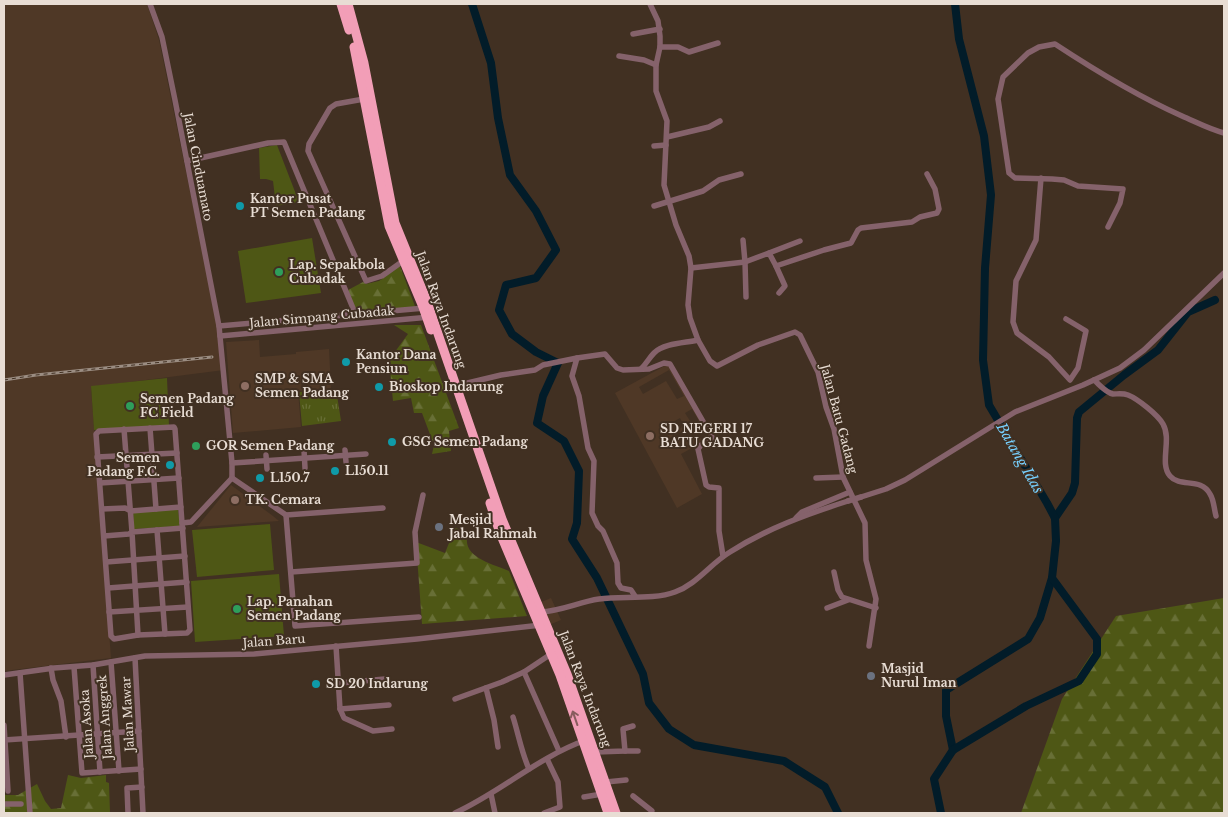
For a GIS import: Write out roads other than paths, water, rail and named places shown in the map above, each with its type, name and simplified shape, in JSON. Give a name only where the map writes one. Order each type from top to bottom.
[{"type":"highway","name":"Jalan Raya Indarung","points":[[341,4],[355,51],[364,99],[395,223],[502,519],[541,618],[551,654],[586,740],[596,752],[616,813]]},
{"type":"highway","name":"Jalan Raya Indarung","points":[[348,4],[364,63],[382,168],[389,226],[400,263],[428,313],[498,527],[567,674],[608,813]]},
{"type":"street","name":"Jalan Cinduamato","points":[[150,4],[162,37],[219,326],[232,478]]},
{"type":"street","name":"Jalan Batu Gadang","points":[[650,4],[660,29],[660,47],[656,65],[657,94],[666,115],[667,137],[663,179],[668,202],[689,256],[689,312],[698,340],[710,361],[717,366],[764,342],[791,333],[798,333],[818,372],[836,440],[843,477],[865,523],[866,560],[875,594],[876,608],[869,646]]},
{"type":"street","points":[[633,34],[660,29]]},
{"type":"street","points":[[660,47],[678,47],[689,52],[718,43]]},
{"type":"street","points":[[1108,227],[1120,203],[1123,189],[1078,186],[1064,180],[1015,178],[1009,173],[998,99],[1003,77],[1028,53],[1055,44],[1124,88],[1172,112],[1224,133]]},
{"type":"street","points":[[619,56],[644,60],[656,65]]},
{"type":"street","points":[[364,99],[338,104],[330,108],[309,144],[308,151],[365,280],[369,281],[382,276],[400,263]]},
{"type":"street","points":[[667,137],[704,128],[720,121]]},
{"type":"street","points":[[187,161],[268,143],[284,142],[355,313]]},
{"type":"street","points":[[654,146],[666,145]]},
{"type":"street","points":[[654,206],[703,191],[719,180],[741,174]]},
{"type":"street","points":[[776,266],[851,243],[861,228],[912,222],[920,217],[938,212],[936,194],[927,174]]},
{"type":"street","points":[[1041,178],[1036,240],[1016,281],[1013,322],[1017,333],[1049,356],[1070,380],[1078,368],[1086,331],[1066,320]]},
{"type":"street","points":[[743,240],[746,262],[746,297]]},
{"type":"street","points":[[690,268],[746,262],[800,241]]},
{"type":"street","points":[[769,253],[785,286],[779,293]]},
{"type":"street","points":[[795,519],[900,483],[1015,412],[1077,388],[1120,368],[1144,350],[1224,273]]},
{"type":"street","name":"Jalan Simpang Cubadak","points":[[219,326],[355,313],[428,313]]},
{"type":"street","name":"Jalan Simpang Cubadak","points":[[220,336],[328,326],[428,313]]},
{"type":"street","points":[[327,316],[328,326]]},
{"type":"street","points":[[641,369],[648,363],[653,354],[659,350],[698,340]]},
{"type":"street","points":[[455,386],[501,375],[535,370],[547,364],[569,359],[604,354],[620,370],[649,370],[664,363],[669,363],[712,437],[711,442],[701,445],[698,449],[706,485],[719,488],[719,524],[723,556]]},
{"type":"street","points":[[577,358],[572,376],[579,396],[588,448],[594,461],[592,513],[598,526],[603,531],[617,564],[618,584],[621,588],[630,590],[634,596]]},
{"type":"street","points":[[1094,380],[1106,391],[1129,396],[1161,420],[1167,435],[1165,463],[1169,475],[1178,481],[1195,483],[1206,488],[1210,493],[1216,516]]},
{"type":"street","points":[[175,427],[189,631],[187,633],[138,635],[114,639],[112,638],[109,612],[96,434],[124,429],[150,428],[175,427]]},
{"type":"street","points":[[150,428],[156,509]]},
{"type":"street","points":[[124,429],[138,635]]},
{"type":"street","points":[[304,450],[306,468]]},
{"type":"street","points":[[232,462],[266,458],[304,458],[346,452],[366,454]]},
{"type":"street","points":[[346,452],[346,462]]},
{"type":"street","points":[[98,457],[177,453]]},
{"type":"street","points":[[266,458],[268,468]]},
{"type":"street","points":[[816,478],[843,477]]},
{"type":"street","points":[[100,483],[179,478]]},
{"type":"street","points":[[104,536],[157,530],[191,522],[232,478],[286,515],[383,508]]},
{"type":"street","points":[[795,519],[802,512],[850,492]]},
{"type":"street","points":[[291,572],[417,563],[415,532],[423,495]]},
{"type":"street","points":[[102,509],[125,508],[131,511],[181,507]]},
{"type":"street","points":[[286,515],[295,626],[419,617]]},
{"type":"street","name":"Jalan Baru","points":[[4,675],[154,656],[254,654],[336,646],[541,618],[598,599],[660,596],[675,592],[698,579],[723,556],[768,531],[795,519]]},
{"type":"street","points":[[157,530],[165,634]]},
{"type":"street","points":[[106,562],[185,556]]},
{"type":"street","points":[[834,572],[838,590],[842,597],[876,608]]},
{"type":"street","points":[[108,588],[187,582]]},
{"type":"street","points":[[826,608],[848,600]]},
{"type":"street","points":[[109,612],[188,607]]},
{"type":"street","points":[[336,646],[340,683],[340,709],[344,718],[373,730],[392,730]]},
{"type":"street","name":"Jalan Raya Indarung","points":[[454,699],[524,672],[551,654]]},
{"type":"street","name":"Jalan Mawar","points":[[135,658],[143,813]]},
{"type":"street","name":"Jalan Anggrek","points":[[111,662],[119,771]]},
{"type":"street","name":"Jalan Asoka","points":[[93,665],[100,772],[141,769]]},
{"type":"street","points":[[74,667],[82,773],[100,772]]},
{"type":"street","points":[[51,668],[61,706],[66,737]]},
{"type":"street","points":[[524,672],[559,751]]},
{"type":"street","points":[[20,673],[30,813]]},
{"type":"street","points":[[340,683],[385,679]]},
{"type":"street","points":[[486,688],[498,747]]},
{"type":"street","points":[[340,709],[389,705]]},
{"type":"street","points":[[513,717],[520,736],[522,754],[529,769]]},
{"type":"street","points":[[4,725],[8,790]]},
{"type":"street","points":[[625,751],[623,729],[633,726]]},
{"type":"street","points":[[4,740],[139,731]]},
{"type":"street","points":[[455,813],[491,794],[559,751],[586,740]]},
{"type":"street","points":[[596,752],[638,751]]},
{"type":"street","points":[[544,813],[560,807],[560,786],[547,758]]},
{"type":"street","points":[[606,782],[626,780]]},
{"type":"street","points":[[128,813],[127,788],[142,787]]},
{"type":"street","points":[[491,794],[495,813]]},
{"type":"street","points":[[584,797],[602,794]]},
{"type":"street","points":[[633,796],[652,811],[651,813]]},
{"type":"street","points":[[4,804],[22,804]]},
{"type":"waterway","points":[[472,4],[491,63],[498,118],[510,175],[536,211],[556,250],[536,278],[506,285],[499,310],[512,334],[536,352],[558,363],[543,396],[537,423],[564,441],[579,471],[577,523],[572,539],[597,578],[643,674],[649,703],[669,729],[694,745],[784,761],[825,787],[838,813]]},
{"type":"waterway","name":"Batang Idas","points":[[941,813],[934,779],[953,750],[1026,706],[1079,681],[1097,654],[1097,639],[1052,578],[1056,541],[1055,518],[989,405],[983,360],[985,268],[991,195],[984,136],[959,39],[955,4]]},
{"type":"waterway","points":[[1055,518],[1072,493],[1075,483],[1077,418],[1079,412],[1158,350],[1188,312],[1215,300]]},
{"type":"waterway","points":[[953,750],[946,716],[946,690],[1028,639],[1040,618],[1052,578]]},
{"type":"railway","points":[[4,380],[212,357]]},
{"type":"place","name":"Kantor Pusat PT Semen Padang","points":[[240,206]]},
{"type":"place","name":"Lap. Sepakbola Cubadak","points":[[279,272]]},
{"type":"place","name":"Kantor Dana Pensiun","points":[[346,362]]},
{"type":"place","name":"SMP & SMA Semen Padang","points":[[245,386]]},
{"type":"place","name":"Bioskop Indarung","points":[[379,387]]},
{"type":"place","name":"Semen Padang FC Field","points":[[130,406]]},
{"type":"place","name":"SD NEGERI 17 BATU GADANG","points":[[650,436]]},
{"type":"place","name":"GSG Semen Padang","points":[[392,442]]},
{"type":"place","name":"GOR Semen Padang","points":[[196,446]]},
{"type":"place","name":"Semen Padang F.C.","points":[[170,465]]},
{"type":"place","name":"L150.11","points":[[335,471]]},
{"type":"place","name":"L150.7","points":[[260,478]]},
{"type":"place","name":"TK. Cemara","points":[[235,500]]},
{"type":"place","name":"Mesjid Jabal Rahmah","points":[[439,527]]},
{"type":"place","name":"Lap. Panahan Semen Padang","points":[[237,609]]},
{"type":"place","name":"Masjid Nurul Iman","points":[[871,676]]},
{"type":"place","name":"SD 20 Indarung","points":[[316,684]]}]
